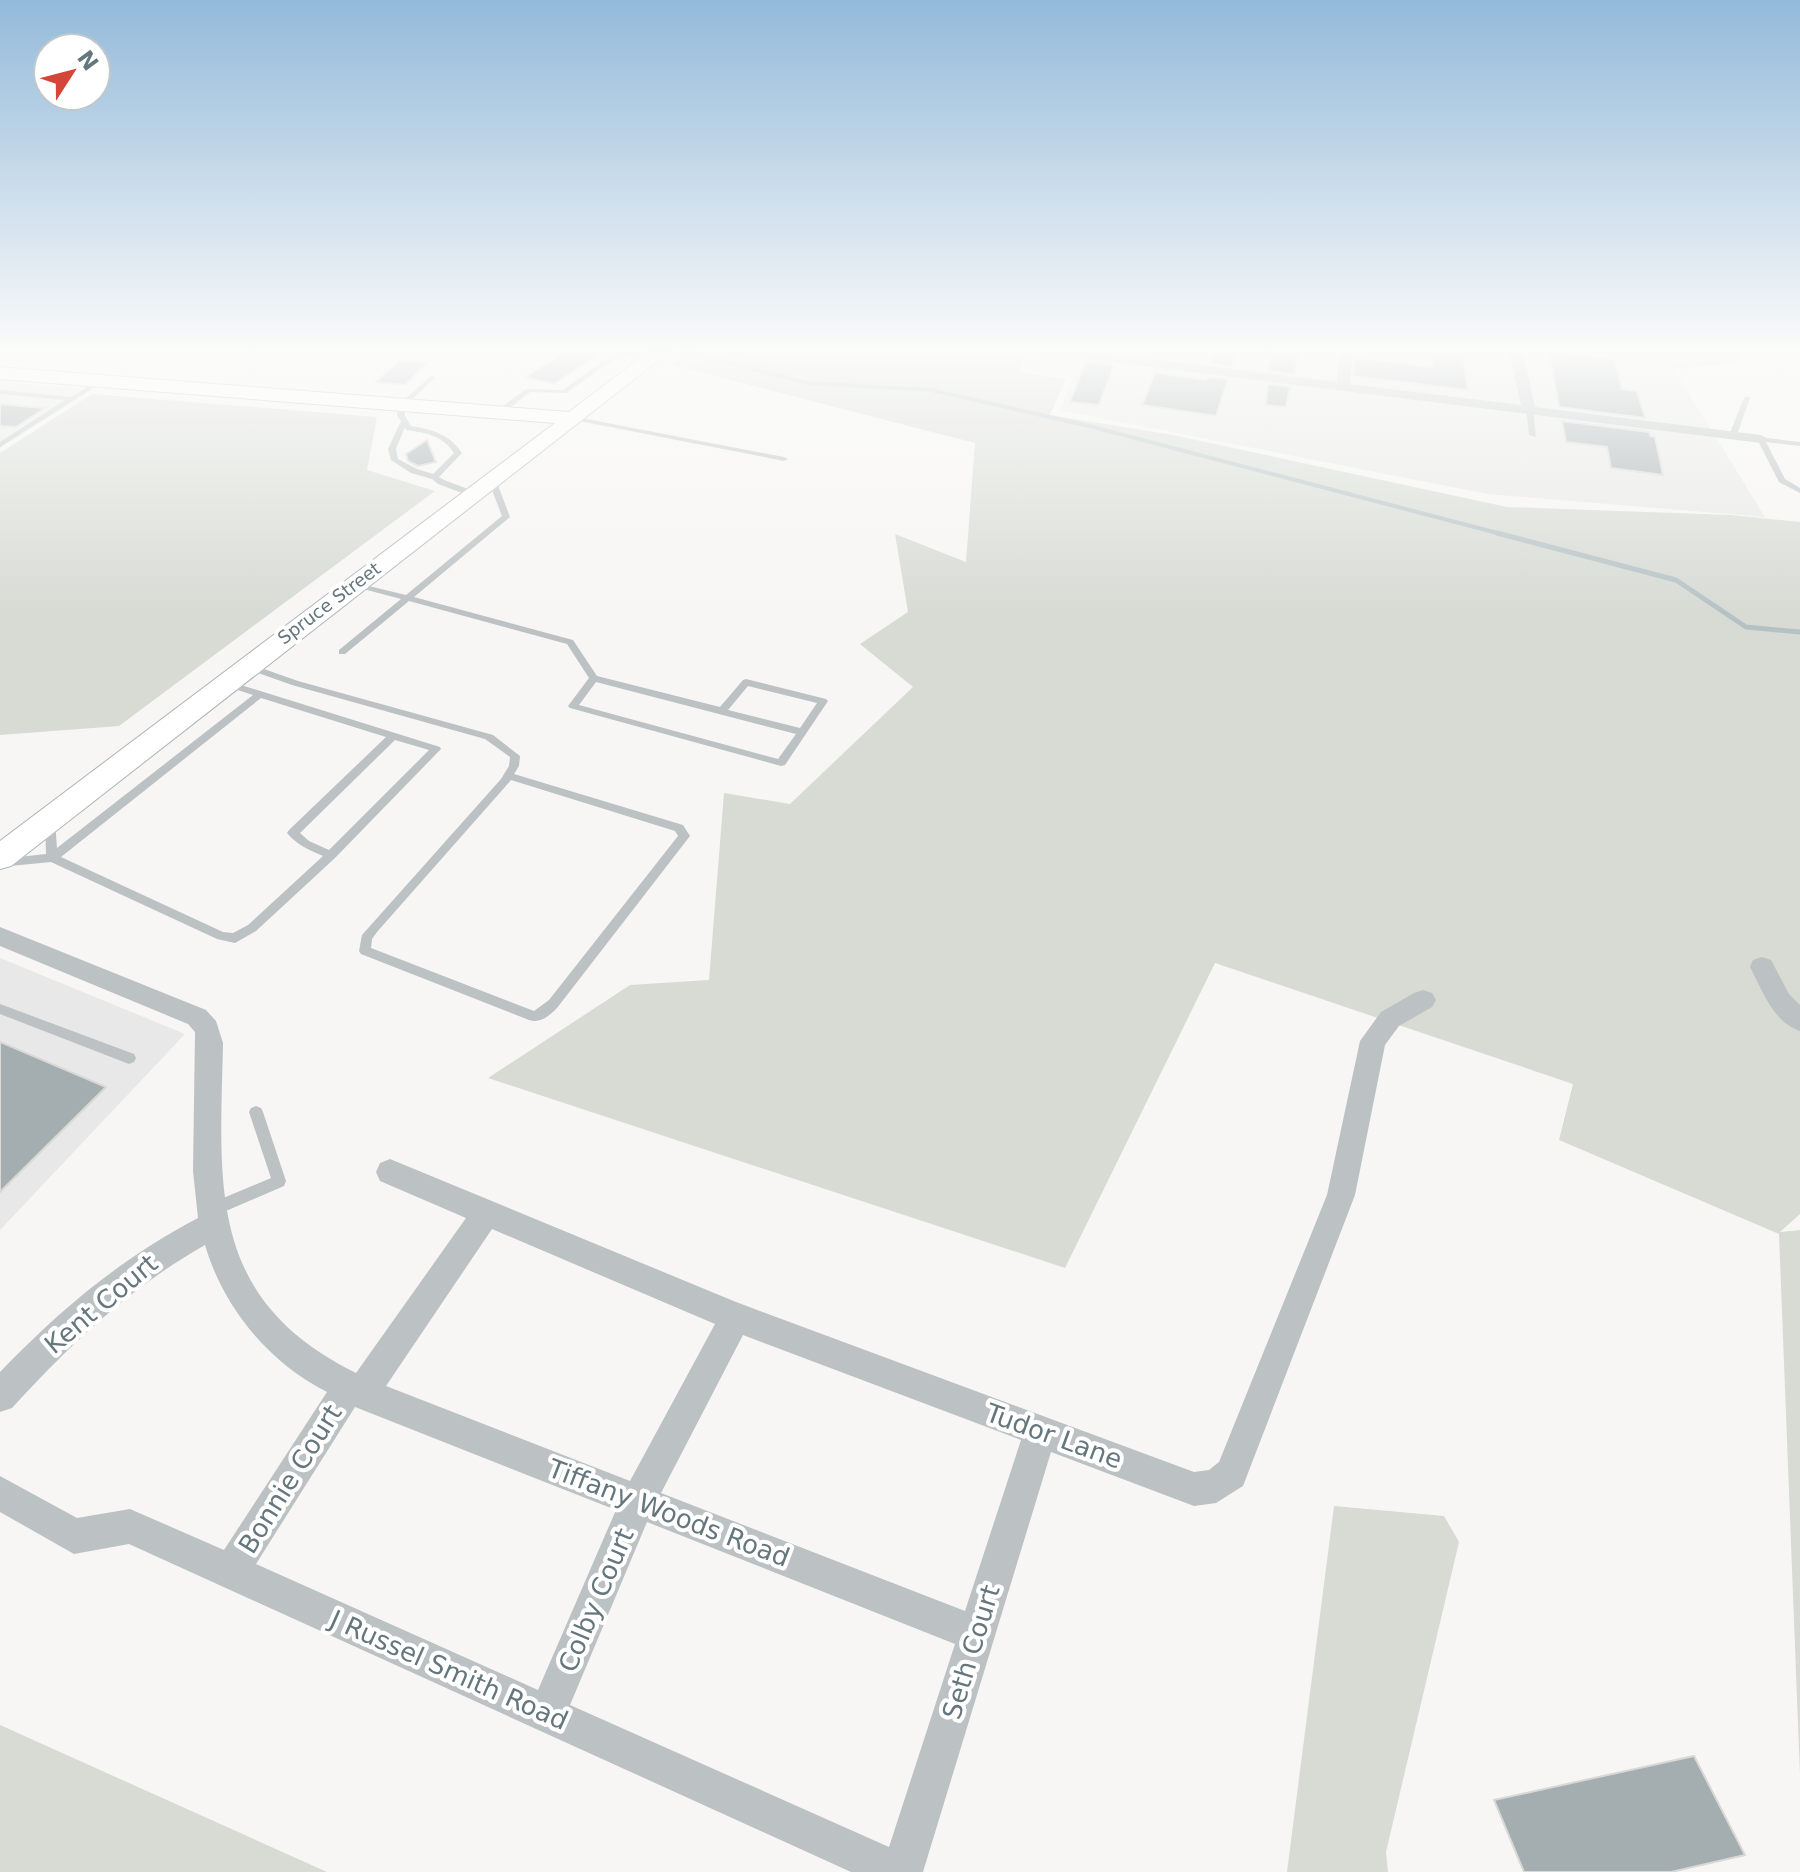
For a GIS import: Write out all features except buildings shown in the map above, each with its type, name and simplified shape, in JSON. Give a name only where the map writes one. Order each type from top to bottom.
[{"type":"street","points":[[483,487],[516,439]]},
{"type":"street","name":"Spruce Street","points":[[0,860],[247,666],[546,439]]},
{"type":"street","name":"Tiffany Woods Road","points":[[0,936],[197,1017],[207,1028],[210,1043],[208,1189],[212,1218],[227,1269],[250,1308],[306,1362],[356,1390],[976,1634]]},
{"type":"street","points":[[1762,967],[1780,1001],[1800,1021]]},
{"type":"street","name":"Tudor Lane","points":[[390,1172],[485,1215],[736,1317],[1194,1489],[1216,1486],[1231,1474],[1341,1195],[1373,1041],[1390,1019],[1423,1000]]},
{"type":"street","name":"Bonnie Court","points":[[231,1572],[356,1390],[485,1215]]},
{"type":"street","name":"Kent Court","points":[[0,1396],[65,1328],[115,1285],[212,1218]]},
{"type":"street","name":"Colby Court","points":[[547,1714],[638,1501],[736,1317]]},
{"type":"street","name":"Seth Court","points":[[900,1872],[1040,1432]]},
{"type":"street","name":"J Russel Smith Road","points":[[0,1493],[74,1536],[130,1526],[900,1872]]},
{"type":"lane","points":[[342,652],[506,517],[483,487],[441,482],[404,467],[395,460],[392,449],[395,439]]},
{"type":"lane","points":[[435,477],[458,453],[448,439]]},
{"type":"lane","points":[[683,439],[784,459]]},
{"type":"lane","points":[[1761,439],[1782,480],[1800,491]]},
{"type":"lane","points":[[1764,439],[1800,444]]},
{"type":"lane","points":[[355,584],[570,642],[594,678],[802,732]]},
{"type":"lane","points":[[247,666],[295,683],[489,737],[515,756],[509,776],[373,929],[366,938],[365,951],[534,1016],[542,1014],[553,1004],[684,836],[679,828],[509,776]]},
{"type":"lane","points":[[594,678],[573,706],[781,763],[823,701],[746,682],[722,711]]},
{"type":"lane","points":[[0,860],[52,858],[221,936],[235,938],[252,928],[331,855],[436,749],[225,683]]},
{"type":"lane","points":[[52,858],[261,693]]},
{"type":"lane","points":[[331,855],[305,844],[293,833],[394,735]]},
{"type":"lane","points":[[50,819],[52,858]]},
{"type":"lane","points":[[0,1009],[129,1058]]},
{"type":"lane","points":[[212,1218],[279,1181],[256,1112]]},
{"type":"shaded area","points":[[0,439],[14,439],[0,448]]},
{"type":"shaded area","points":[[21,439],[373,439],[367,470],[435,491],[119,726],[0,735],[0,453]]},
{"type":"shaded area","points":[[961,439],[1193,439],[1507,507],[1730,515],[1800,522],[1800,1214],[1780,1232],[1800,1230],[1800,1775],[1779,1234],[1559,1140],[1573,1084],[1215,963],[1065,1268],[488,1078],[630,985],[709,980],[724,793],[790,804],[913,687],[860,644],[908,612],[895,534],[966,562],[975,443]]},
{"type":"shaded area","points":[[1210,439],[1717,439],[1765,517],[1488,494]]},
{"type":"shaded area","points":[[0,958],[185,1034],[0,1230]]},
{"type":"shaded area","points":[[1334,1506],[1444,1516],[1459,1542],[1386,1852],[1388,1872],[1287,1872]]},
{"type":"shaded area","points":[[0,1725],[327,1872],[0,1872]]},
{"type":"waterway","points":[[1140,439],[1505,535]]},
{"type":"waterway","points":[[1497,533],[1676,580],[1746,627],[1800,632]]}]
